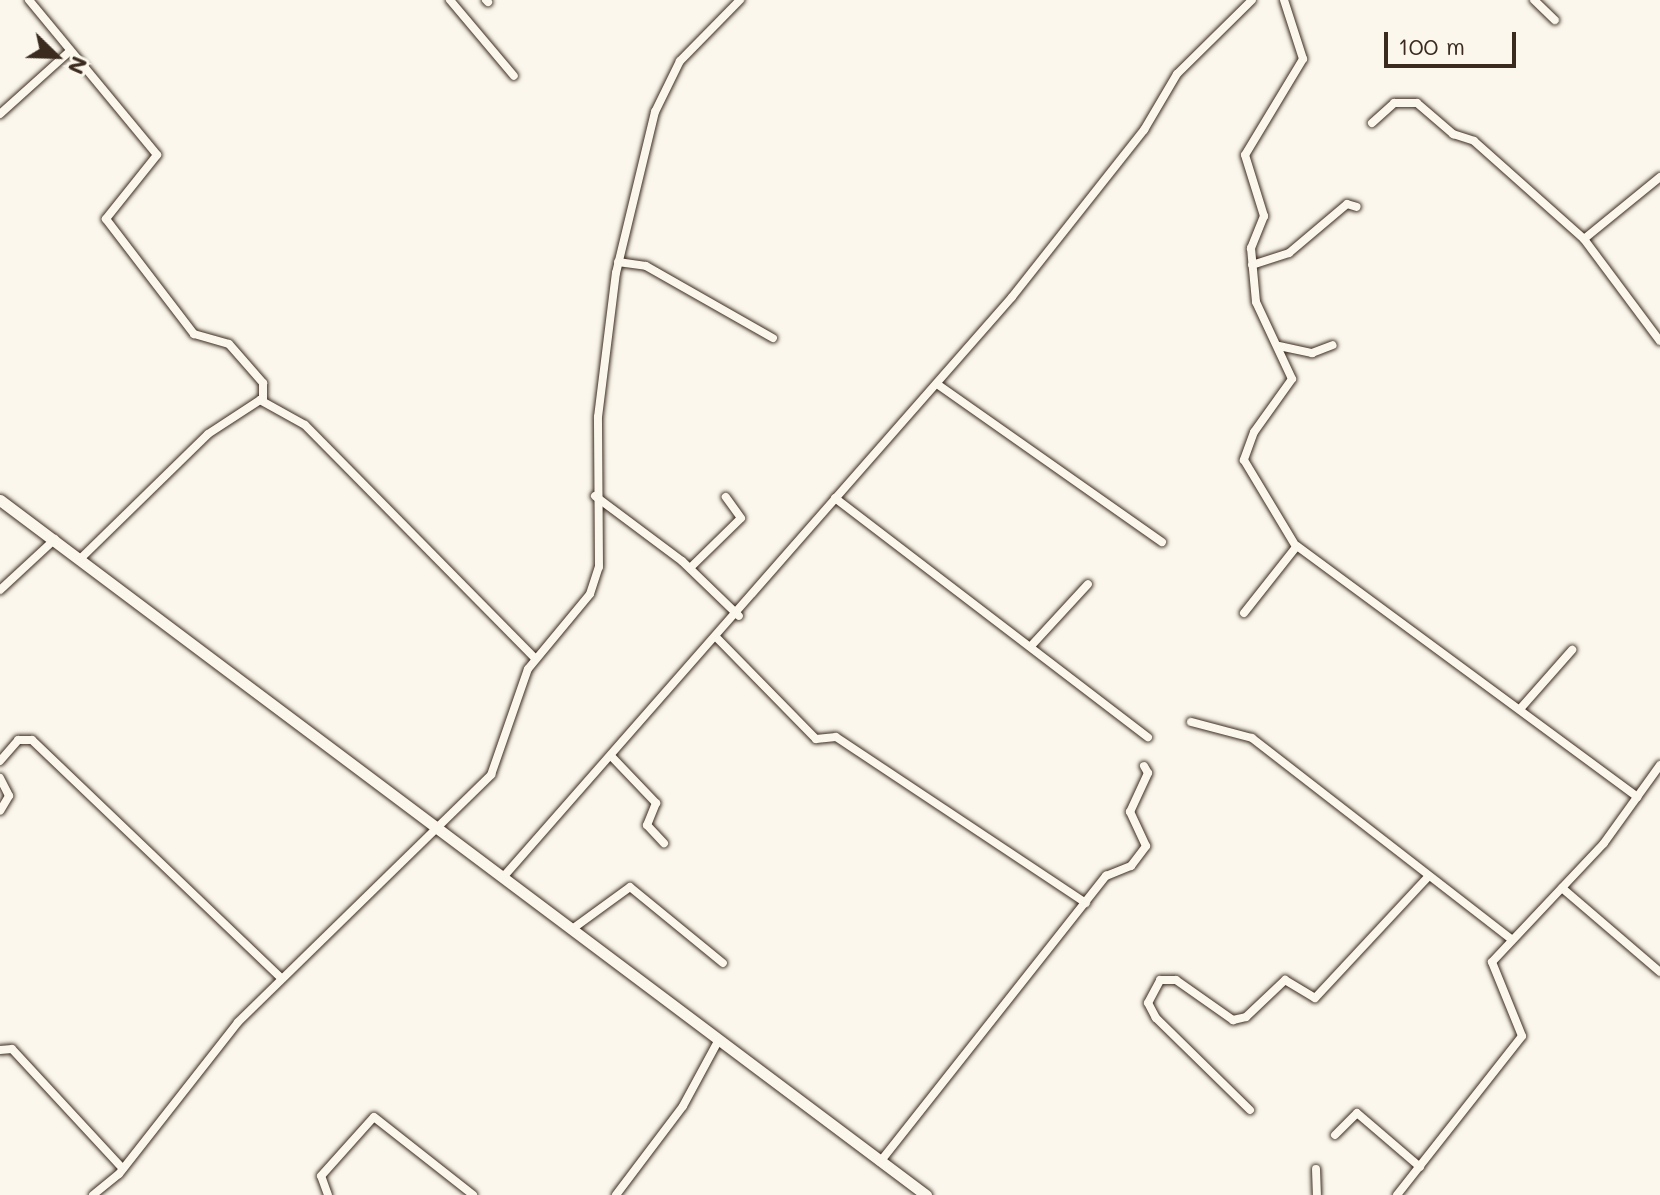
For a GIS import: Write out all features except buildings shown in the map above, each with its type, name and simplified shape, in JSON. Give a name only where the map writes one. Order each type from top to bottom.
[{"type":"street","points":[[29,0],[157,155],[106,219],[194,334],[229,344],[263,383],[263,401]]},
{"type":"street","points":[[450,0],[514,76]]},
{"type":"street","points":[[93,1195],[123,1169],[198,1066],[281,978],[440,826],[495,768],[534,657],[596,583],[595,496],[618,262],[668,81],[740,0]]},
{"type":"street","points":[[505,875],[739,616],[835,498],[937,384],[1144,130],[1177,74],[1252,0]]},
{"type":"street","points":[[1284,0],[1303,59],[1246,148],[1264,216],[1252,265],[1259,311],[1279,346],[1291,383],[1254,432],[1244,460],[1292,528],[1295,545],[1638,797]]},
{"type":"street","points":[[1534,0],[1555,20]]},
{"type":"street","points":[[0,114],[70,51]]},
{"type":"street","points":[[1372,123],[1394,103],[1417,103],[1453,134],[1474,141],[1584,239],[1660,341]]},
{"type":"street","points":[[1584,239],[1660,177]]},
{"type":"street","points":[[1252,265],[1289,253],[1347,204],[1357,207]]},
{"type":"street","points":[[618,262],[646,266],[773,338]]},
{"type":"street","points":[[1279,346],[1312,353],[1333,345]]},
{"type":"street","points":[[937,384],[1162,542]]},
{"type":"street","points":[[81,558],[208,434],[263,401]]},
{"type":"street","points":[[263,401],[317,435],[534,657]]},
{"type":"street","points":[[595,496],[690,568],[739,616]]},
{"type":"street","points":[[690,568],[741,518],[726,497]]},
{"type":"street","points":[[835,498],[1148,737]]},
{"type":"street","points":[[0,500],[575,927],[717,1043],[926,1195]]},
{"type":"street","points":[[0,590],[55,539]]},
{"type":"street","points":[[1244,613],[1295,545]]},
{"type":"street","points":[[1031,646],[1088,584]]},
{"type":"street","points":[[718,639],[811,736],[836,737],[1086,903]]},
{"type":"street","points":[[1520,709],[1572,650]]},
{"type":"street","points":[[1191,722],[1252,738],[1512,940]]},
{"type":"street","points":[[0,761],[18,740],[32,740],[281,978]]},
{"type":"street","points":[[612,757],[656,803],[647,825],[664,843]]},
{"type":"street","points":[[1397,1195],[1522,1036],[1491,971],[1512,940],[1562,888],[1638,797],[1660,765]]},
{"type":"street","points":[[880,1162],[1106,876],[1131,866],[1146,846],[1130,812],[1148,773],[1144,766]]},
{"type":"street","points":[[0,778],[9,796],[0,811]]},
{"type":"street","points":[[1250,1110],[1156,1018],[1148,1003],[1160,980],[1176,980],[1233,1020],[1246,1017],[1285,980],[1315,998],[1428,877]]},
{"type":"street","points":[[1562,888],[1660,972]]},
{"type":"street","points":[[575,927],[615,893],[638,889],[723,963]]},
{"type":"street","points":[[616,1195],[683,1106],[717,1043]]},
{"type":"street","points":[[0,1050],[12,1049],[123,1169]]},
{"type":"street","points":[[1335,1135],[1357,1113],[1420,1167]]},
{"type":"street","points":[[328,1195],[321,1176],[374,1117],[473,1195]]},
{"type":"street","points":[[1316,1169],[1317,1195]]}]
